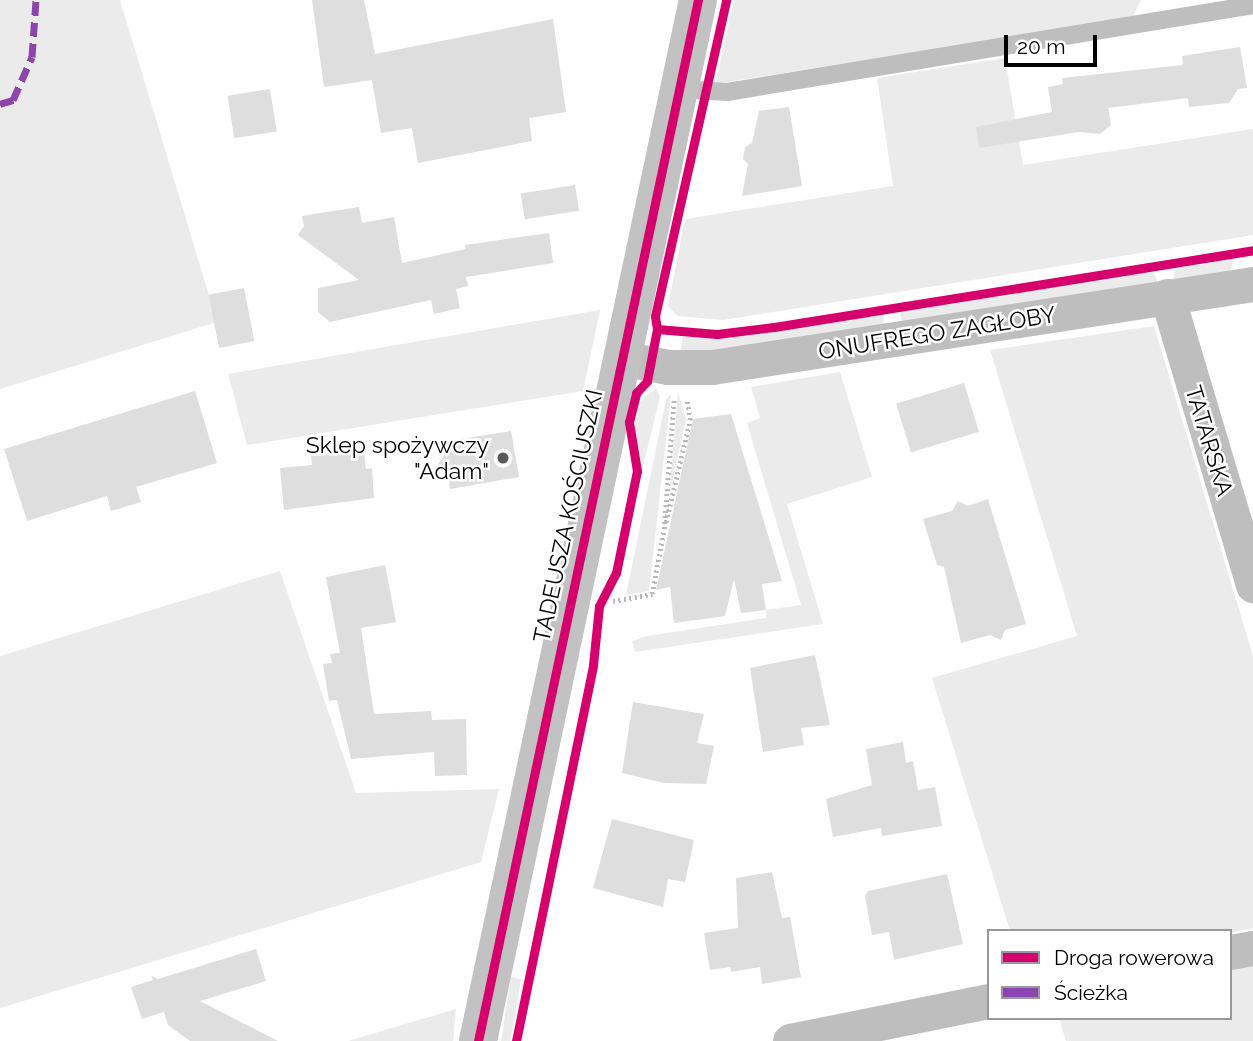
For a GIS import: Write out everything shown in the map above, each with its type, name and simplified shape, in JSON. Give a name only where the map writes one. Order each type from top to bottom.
[{"type":"street","name":"TADEUSZA KOŚCIUSZKI","points":[[478,1041],[698,0]]},
{"type":"street","name":"ONUFREGO ZAGŁOBY","points":[[621,358],[668,367],[712,367],[1253,284]]},
{"type":"street","name":"TATARSKA","points":[[1167,296],[1253,585]]},
{"type":"street","points":[[1232,952],[1253,948]]},
{"type":"street","points":[[790,1041],[987,1001]]},
{"type":"lane","points":[[679,89],[727,92],[1253,5]]},
{"type":"path","points":[[664,529],[676,386]]},
{"type":"path","points":[[613,601],[652,594],[664,529],[690,420],[685,387]]},
{"type":"path","points":[[599,606],[604,595]]},
{"type":"shaded area","points":[[0,0],[120,0],[217,322],[0,389]]},
{"type":"shaded area","points":[[734,0],[1141,0],[1132,18],[715,84]]},
{"type":"shaded area","points":[[1005,58],[1023,165],[1253,129],[1253,235],[723,320],[678,316],[668,306],[685,219],[893,186],[877,78]]},
{"type":"shaded area","points":[[1233,259],[1231,272],[1173,281],[1175,269]]},
{"type":"shaded area","points":[[1153,271],[1158,283],[906,323],[901,319],[900,311]]},
{"type":"shaded area","points":[[600,310],[583,391],[247,445],[228,374]]},
{"type":"shaded area","points":[[884,314],[883,327],[723,352],[680,353],[683,337],[724,338]]},
{"type":"shaded area","points":[[1154,326],[1253,656],[1253,928],[1232,933],[1232,929],[1009,929],[932,678],[1077,636],[990,350]]},
{"type":"shaded area","points":[[840,372],[872,477],[787,504],[823,624],[635,652],[632,641],[647,636],[766,618],[766,610],[801,605],[747,423],[760,418],[751,387]]},
{"type":"shaded area","points":[[656,388],[660,397],[641,474],[634,429],[639,403]]},
{"type":"shaded area","points":[[678,392],[686,419],[669,497]]},
{"type":"shaded area","points":[[671,394],[649,591],[626,595],[666,400]]},
{"type":"shaded area","points":[[280,571],[356,793],[499,789],[481,862],[0,1008],[0,656]]},
{"type":"shaded area","points":[[1253,965],[1253,1041],[1066,1041],[1060,1020],[1232,1020],[1232,970]]},
{"type":"shaded area","points":[[511,977],[521,979],[515,1018],[510,1041],[501,1041]]},
{"type":"shaded area","points":[[456,1009],[453,1041],[348,1041]]},
{"type":"building","points":[[312,0],[364,0],[375,54],[553,19],[566,112],[529,118],[532,141],[418,163],[412,128],[381,133],[372,80],[324,87]]},
{"type":"building","points":[[1240,47],[1247,88],[1238,89],[1229,103],[1189,107],[1188,98],[1108,108],[1111,125],[1100,134],[1079,132],[979,148],[976,127],[1052,112],[1048,87],[1063,84],[1062,78],[1183,65],[1182,56]]},
{"type":"building","points":[[270,89],[277,131],[234,138],[228,96]]},
{"type":"building","points":[[789,107],[802,186],[742,196],[748,164],[743,159],[745,147],[752,143],[759,111]]},
{"type":"building","points":[[575,185],[579,211],[525,219],[521,194]]},
{"type":"building","points":[[359,207],[362,223],[394,217],[402,263],[466,249],[465,245],[549,233],[553,263],[466,277],[468,286],[456,289],[460,308],[434,314],[431,300],[330,322],[318,312],[318,288],[359,280],[298,235],[304,226],[302,216]]},
{"type":"building","points":[[244,288],[254,341],[219,348],[209,295]]},
{"type":"building","points":[[964,383],[979,432],[911,453],[896,404]]},
{"type":"building","points":[[195,391],[217,463],[136,487],[141,502],[111,511],[107,496],[27,521],[4,449]]},
{"type":"building","points":[[731,414],[782,581],[762,584],[766,610],[741,613],[734,579],[725,616],[674,623],[670,587],[656,590],[693,419]]},
{"type":"building","points":[[511,431],[519,477],[450,489],[448,475],[436,467],[444,456],[442,442]]},
{"type":"building","points":[[364,451],[366,469],[372,468],[374,498],[284,510],[280,468],[312,465],[311,456]]},
{"type":"building","points":[[988,499],[1026,624],[1005,630],[1001,640],[990,635],[961,643],[944,567],[937,565],[923,519],[952,511],[958,501],[968,506]]},
{"type":"building","points":[[385,565],[396,622],[361,628],[374,714],[431,711],[432,720],[466,719],[467,775],[435,776],[434,752],[351,759],[337,700],[329,701],[323,664],[332,663],[330,654],[340,653],[326,577]]},
{"type":"building","points":[[815,655],[830,725],[801,728],[804,745],[763,752],[750,668]]},
{"type":"building","points":[[633,702],[704,714],[697,743],[714,746],[706,784],[664,783],[622,773]]},
{"type":"building","points":[[903,742],[906,763],[913,761],[918,790],[935,787],[942,826],[882,836],[881,828],[833,837],[826,799],[872,785],[866,749]]},
{"type":"building","points":[[612,819],[694,840],[685,882],[668,879],[663,907],[593,888]]},
{"type":"building","points":[[772,872],[782,918],[790,917],[801,977],[762,984],[760,967],[731,972],[730,967],[710,970],[704,933],[738,928],[736,878]]},
{"type":"building","points":[[947,874],[963,944],[894,960],[889,932],[872,935],[865,896],[868,891]]},
{"type":"building","points":[[256,949],[266,981],[200,1001],[278,1041],[190,1041],[168,1025],[164,1012],[142,1019],[131,987],[153,980],[151,976],[158,979]]},
{"type":"marked path","points":[[0,104],[13,100],[32,57],[36,0]]},
{"type":"cycle path","points":[[478,1041],[698,0]]},
{"type":"cycle path","points":[[516,1041],[593,665],[599,606],[616,573],[637,471],[629,422],[636,393],[647,381],[657,329],[655,316],[726,0]]},
{"type":"cycle path","points":[[657,329],[717,334],[774,327],[1253,250]]},
{"type":"place","name":"Sklep spożywczy \"Adam\"","points":[[503,458]]}]
